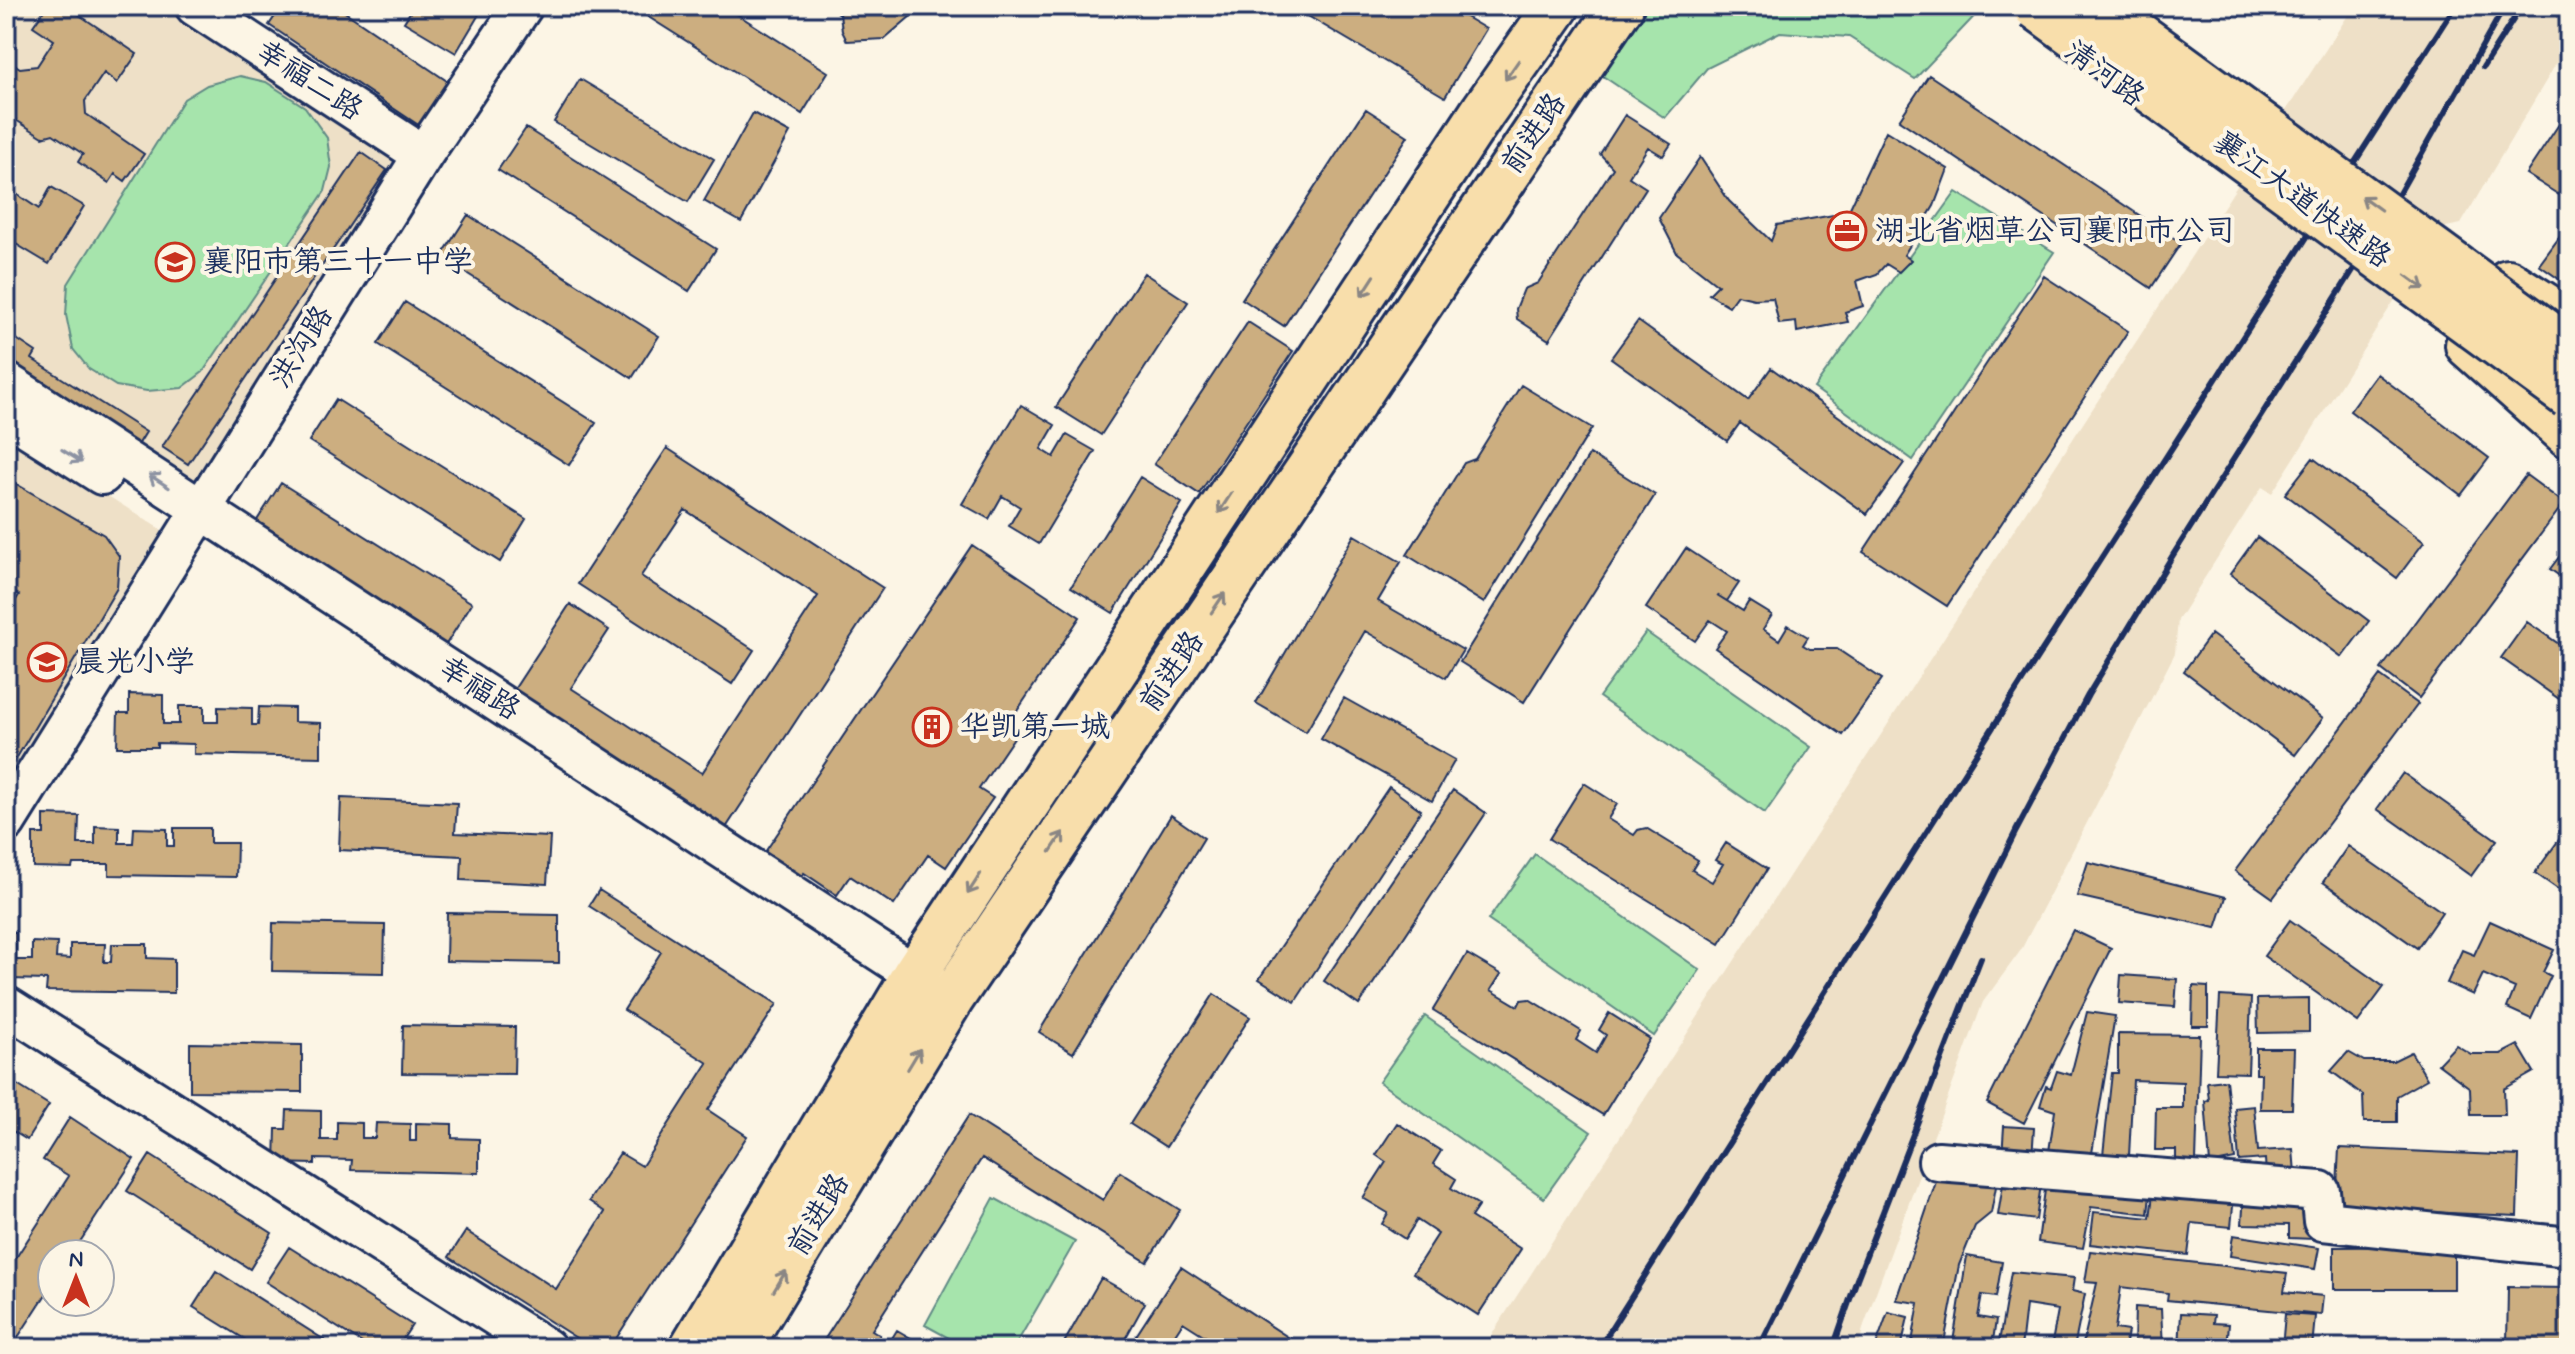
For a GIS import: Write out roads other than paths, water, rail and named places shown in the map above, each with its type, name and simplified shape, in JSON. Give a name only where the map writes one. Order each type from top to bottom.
[{"type":"main road","name":"前进路","points":[[692,1348],[909,984],[1484,110],[1557,6]]},
{"type":"main road","name":"前进路","points":[[739,1348],[944,1009],[1621,6]]},
{"type":"main road","name":"清河路","points":[[2010,6],[2197,142]]},
{"type":"main road","name":"襄江大道快速路","points":[[2035,6],[2569,396]]},
{"type":"main road","name":"襄江大道快速路","points":[[2099,6],[2569,349]]},
{"type":"main road","points":[[2129,6],[2237,83]]},
{"type":"main road","points":[[2508,282],[2569,321]]},
{"type":"main road","points":[[2468,345],[2569,435]]},
{"type":"street","name":"幸福二路","points":[[195,6],[423,155]]},
{"type":"street","name":"洪沟路","points":[[6,822],[423,155],[523,6]]},
{"type":"street","name":"幸福路","points":[[6,382],[195,519],[944,1009]]},
{"type":"street","name":"幸福路","points":[[6,414],[195,519]]},
{"type":"street","points":[[6,1006],[546,1348]]},
{"type":"street","points":[[1938,1161],[2320,1191],[2323,1221],[2569,1247]]},
{"type":"railway","points":[[1599,1348],[2455,6]]},
{"type":"railway","points":[[1759,1348],[2016,831],[2088,695],[2379,229],[2505,6]]},
{"type":"railway","points":[[2483,67],[2522,6]]},
{"type":"railway","points":[[1833,1348],[1981,958]]},
{"type":"place","name":"湖北省烟草公司襄阳市公司","points":[[1847,231]]},
{"type":"place","name":"襄阳市第三十一中学","points":[[175,262]]},
{"type":"place","name":"晨光小学","points":[[47,662]]},
{"type":"place","name":"华凯第一城","points":[[932,727]]}]
